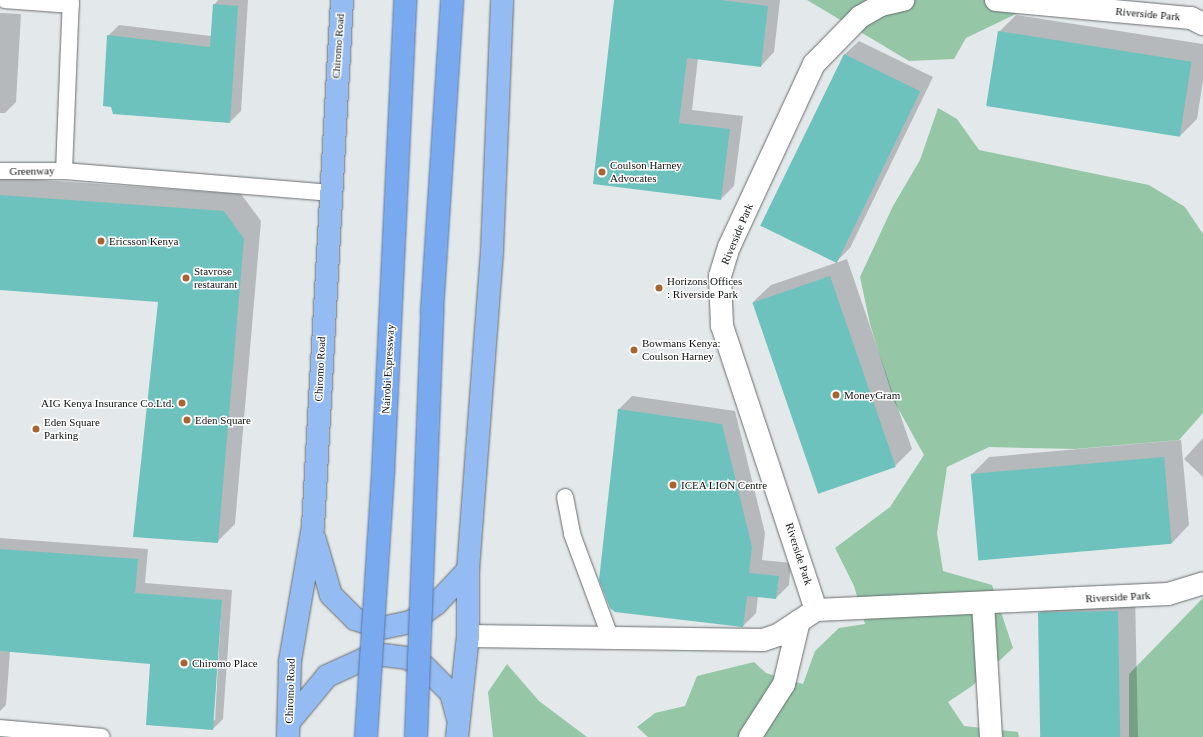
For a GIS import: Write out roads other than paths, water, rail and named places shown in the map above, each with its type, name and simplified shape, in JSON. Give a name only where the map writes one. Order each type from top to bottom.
[{"type":"highway","name":"Chiromo Road","points":[[289,730],[290,661],[313,527],[329,193],[342,0]]},
{"type":"highway","name":"Nairobi Expressway","points":[[366,737],[383,473],[405,0]]},
{"type":"highway","points":[[416,737],[432,311],[452,0]]},
{"type":"highway","points":[[458,729],[468,636],[468,570],[492,252],[502,0]]},
{"type":"highway","points":[[313,527],[323,577],[331,596],[344,611],[367,624],[396,628],[411,622],[436,604],[468,570]]},
{"type":"highway","points":[[289,730],[327,676],[375,654],[407,658],[425,667],[451,693],[458,729]]},
{"type":"street","name":"Riverside Park","points":[[808,616],[722,326],[718,285],[729,247],[814,64],[860,17],[879,2],[903,0]]},
{"type":"street","name":"Riverside Park","points":[[996,0],[1191,18],[1203,24]]},
{"type":"street","name":"Riverside Park","points":[[468,636],[610,636],[763,640],[808,616],[983,603],[1168,594],[1203,583]]},
{"type":"street","points":[[983,603],[991,737]]},
{"type":"street","points":[[750,737],[784,684],[808,616]]},
{"type":"lane","points":[[4,0],[71,2],[64,171]]},
{"type":"lane","name":"Greenway","points":[[0,172],[64,171],[329,193]]},
{"type":"lane","points":[[565,497],[572,534],[610,636]]},
{"type":"lane","points":[[0,728],[102,737]]},
{"type":"place","name":"Coulson Harney Advocates","points":[[602,172]]},
{"type":"place","name":"Ericsson Kenya","points":[[101,241]]},
{"type":"place","name":"Stavrose restaurant","points":[[186,278]]},
{"type":"place","name":"Horizons Offices : Riverside Park","points":[[659,288]]},
{"type":"place","name":"Bowmans Kenya: Coulson Harney","points":[[634,350]]},
{"type":"place","name":"MoneyGram","points":[[836,395]]},
{"type":"place","name":"AIG Kenya Insurance Co.Ltd.","points":[[182,403]]},
{"type":"place","name":"Eden Square","points":[[187,420]]},
{"type":"place","name":"Eden Square Parking","points":[[36,429]]},
{"type":"place","name":"ICEA LION Centre","points":[[673,485]]},
{"type":"place","name":"Chiromo Place","points":[[184,663]]}]
